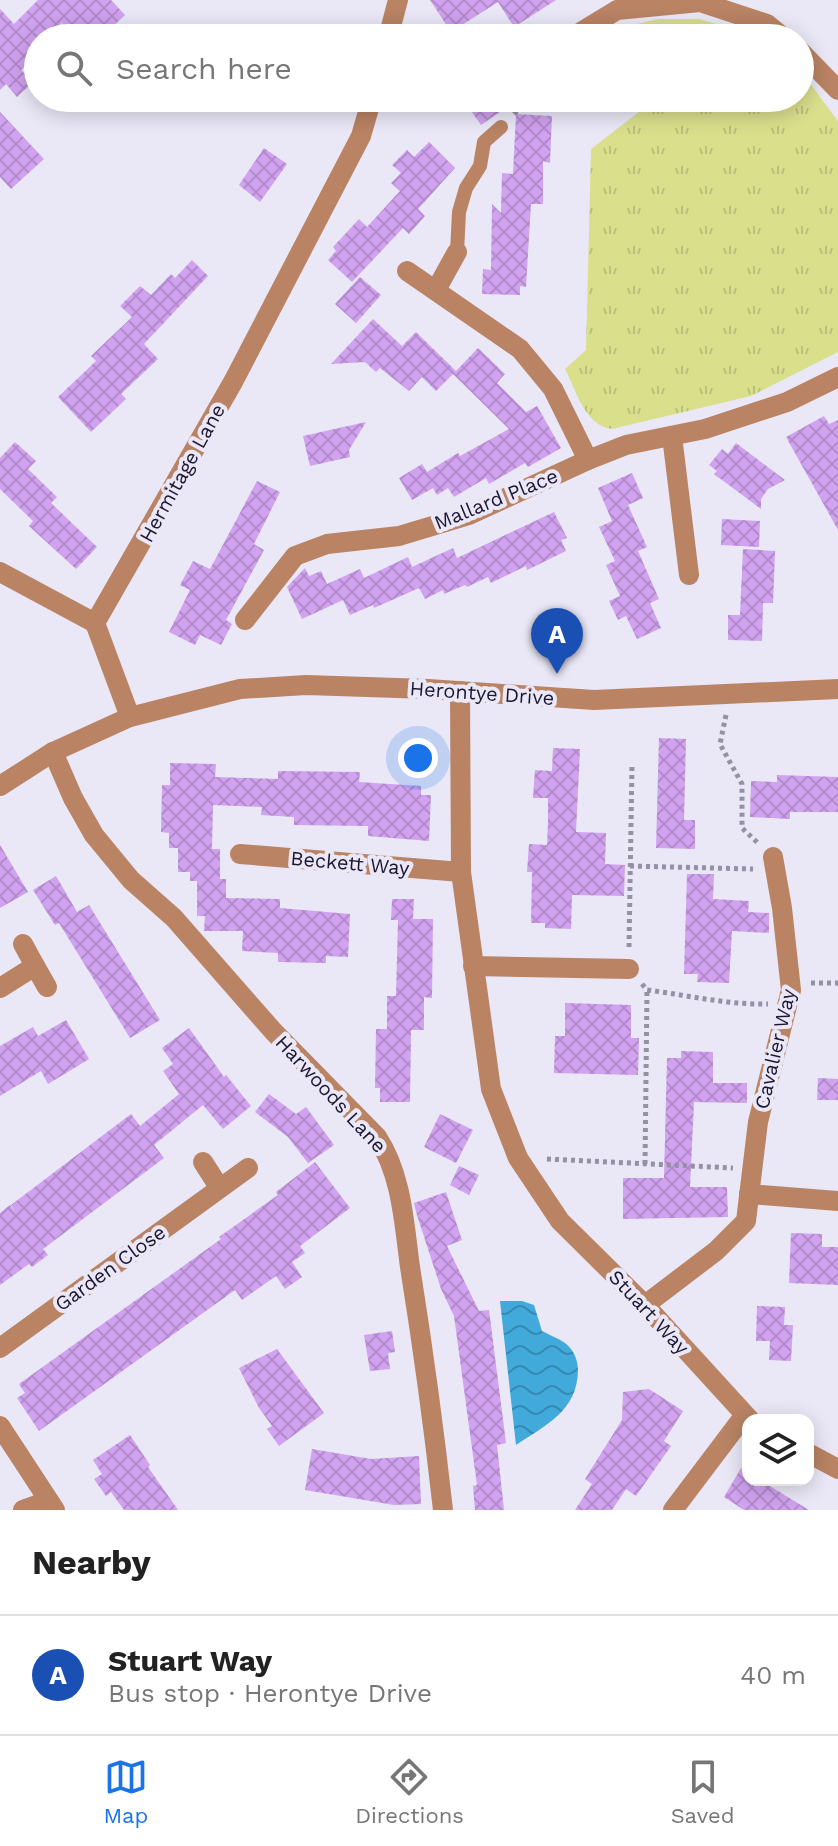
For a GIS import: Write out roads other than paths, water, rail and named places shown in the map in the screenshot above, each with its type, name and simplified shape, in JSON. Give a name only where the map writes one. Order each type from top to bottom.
[{"type":"street","points":[[392,24],[398,0]]},
{"type":"street","points":[[589,24],[614,5],[700,1],[767,24]]},
{"type":"street","points":[[814,65],[838,90]]},
{"type":"street","name":"Hermitage Lane","points":[[95,623],[233,382],[361,136],[368,112]]},
{"type":"street","points":[[436,290],[457,252]]},
{"type":"street","points":[[407,271],[520,349],[553,389],[588,460]]},
{"type":"street","name":"Mallard Place","points":[[245,620],[295,556],[327,544],[399,536],[469,515],[626,445],[705,429],[787,402],[838,377]]},
{"type":"street","points":[[672,436],[689,575]]},
{"type":"street","points":[[0,572],[95,623],[130,717],[53,752],[0,786]]},
{"type":"street","name":"Herontye Drive","points":[[130,717],[240,689],[306,685],[594,700],[838,689]]},
{"type":"street","name":"Stuart Way","points":[[460,691],[461,872],[491,1089],[518,1158],[560,1221],[645,1305],[743,1414]]},
{"type":"street","name":"Harwoods Lane","points":[[53,752],[73,798],[94,835],[131,880],[174,918],[273,1031],[377,1137],[390,1157],[400,1199],[428,1377],[443,1510]]},
{"type":"street","name":"Beckett Way","points":[[240,854],[461,872]]},
{"type":"street","name":"Cavalier Way","points":[[645,1305],[716,1251],[746,1221],[758,1122],[791,983],[774,864]]},
{"type":"street","points":[[23,944],[47,987]]},
{"type":"street","points":[[0,988],[35,966]]},
{"type":"street","points":[[473,966],[629,969]]},
{"type":"street","points":[[203,1162],[219,1187]]},
{"type":"street","name":"Garden Close","points":[[0,1348],[248,1168]]},
{"type":"street","points":[[749,1194],[838,1201]]},
{"type":"street","points":[[673,1510],[742,1424]]},
{"type":"street","points":[[0,1426],[51,1505],[23,1510]]},
{"type":"street","points":[[814,1456],[838,1469]]},
{"type":"lane","points":[[457,252],[459,212],[466,188],[480,166],[484,142],[501,127]]},
{"type":"water","points":[[500,1301],[522,1301],[534,1305],[542,1331],[568,1346],[578,1367],[576,1385],[566,1407],[549,1423],[516,1445]]},
{"type":"place","name":"Stuart Way","points":[[557,674]]}]
